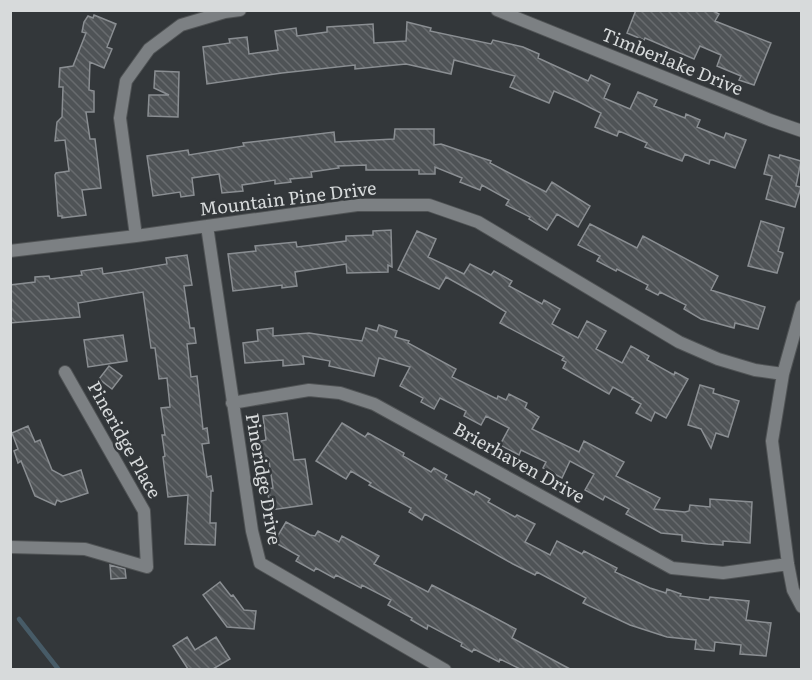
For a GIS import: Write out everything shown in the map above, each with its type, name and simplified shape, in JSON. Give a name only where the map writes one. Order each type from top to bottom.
[{"type":"street","points":[[136,236],[120,118],[126,81],[149,49],[181,25],[240,10]]},
{"type":"street","name":"Timberlake Drive","points":[[497,10],[801,131]]},
{"type":"street","name":"Mountain Pine Drive","points":[[10,251],[357,205],[429,206],[478,222],[679,342],[718,360],[755,370],[783,374]]},
{"type":"street","name":"Pineridge Drive","points":[[207,226],[252,531],[260,563],[445,669]]},
{"type":"street","points":[[801,306],[783,374],[772,441],[788,564],[793,590],[801,607]]},
{"type":"street","name":"Pineridge Place","points":[[10,547],[85,549],[147,567],[144,511],[65,372]]},
{"type":"street","name":"Brierhaven Drive","points":[[232,403],[309,390],[340,393],[374,404],[672,568],[723,573],[788,564]]},
{"type":"building","points":[[636,10],[712,10],[719,14],[715,21],[771,43],[754,85],[739,80],[741,76],[717,66],[721,55],[700,46],[694,59],[645,38],[644,40],[627,33]]},
{"type":"building","points":[[94,15],[116,24],[107,47],[112,49],[104,68],[90,62],[89,90],[94,91],[94,112],[86,112],[90,139],[95,139],[101,188],[82,190],[86,215],[62,218],[58,216],[55,175],[69,171],[65,140],[55,141],[57,122],[62,117],[63,87],[59,87],[60,68],[73,66],[86,33],[82,32],[84,22],[88,16],[93,18]]},
{"type":"building","points":[[407,22],[431,28],[430,31],[491,44],[493,40],[523,47],[539,54],[538,58],[588,81],[591,75],[610,84],[604,98],[630,109],[638,92],[657,100],[654,106],[685,118],[686,114],[700,120],[697,127],[724,138],[726,133],[746,140],[735,168],[713,160],[710,160],[709,164],[685,154],[682,161],[645,147],[647,143],[619,131],[617,136],[595,127],[601,113],[579,102],[554,91],[549,103],[510,87],[515,76],[454,60],[451,74],[406,64],[355,69],[355,65],[207,84],[203,47],[230,43],[229,39],[247,37],[249,54],[278,50],[275,31],[296,28],[297,36],[327,32],[327,27],[373,24],[374,43],[406,41]]},
{"type":"building","points":[[155,71],[179,72],[178,117],[148,116],[149,95],[169,95],[154,88]]},
{"type":"building","points":[[395,129],[434,129],[434,145],[441,144],[491,161],[490,163],[546,192],[552,182],[590,206],[578,227],[557,214],[547,230],[529,219],[530,217],[506,205],[509,200],[482,185],[480,190],[460,182],[462,178],[435,167],[435,174],[419,174],[419,170],[366,170],[366,165],[338,166],[339,168],[311,172],[312,177],[290,179],[291,182],[275,184],[275,180],[242,185],[243,191],[222,193],[219,174],[192,178],[194,195],[181,197],[180,192],[153,196],[147,156],[188,150],[189,155],[244,146],[243,143],[334,132],[335,142],[394,139]]},
{"type":"building","points":[[769,155],[779,158],[780,155],[801,161],[796,186],[801,187],[795,207],[766,199],[772,176],[764,174]]},
{"type":"building","points":[[761,221],[784,228],[778,251],[783,253],[777,273],[748,266]]},
{"type":"building","points":[[590,224],[637,248],[643,236],[718,276],[711,290],[765,307],[758,329],[735,323],[734,328],[701,319],[684,309],[686,305],[660,292],[658,295],[646,289],[648,285],[597,261],[600,256],[578,245]]},
{"type":"building","points":[[391,230],[392,267],[388,265],[388,272],[347,273],[346,264],[295,272],[297,286],[282,288],[282,285],[233,291],[228,254],[256,251],[255,246],[296,242],[297,247],[346,241],[346,236],[373,235],[373,231]]},
{"type":"building","points":[[417,231],[436,239],[428,257],[464,274],[470,264],[491,275],[494,271],[512,281],[509,286],[542,304],[544,300],[560,309],[552,324],[578,338],[587,321],[606,331],[596,349],[622,363],[631,346],[649,356],[647,360],[674,375],[675,372],[688,379],[666,418],[655,412],[651,421],[636,413],[641,404],[633,398],[613,387],[609,394],[563,368],[566,362],[562,360],[564,357],[500,323],[506,312],[446,277],[439,289],[398,270]]},
{"type":"building","points":[[187,255],[192,285],[184,286],[190,328],[194,328],[196,343],[187,344],[191,377],[197,376],[203,429],[207,428],[209,443],[202,444],[207,477],[211,476],[213,491],[211,491],[210,523],[216,523],[215,545],[185,544],[188,495],[168,497],[163,457],[165,456],[162,435],[165,435],[161,408],[170,407],[167,378],[159,379],[155,348],[151,348],[143,292],[78,303],[80,317],[10,323],[10,285],[35,282],[35,277],[49,276],[50,279],[82,275],[81,271],[102,268],[103,274],[167,264],[166,258]]},
{"type":"building","points":[[379,325],[397,331],[395,337],[409,341],[408,343],[456,369],[452,377],[497,399],[498,396],[506,400],[509,394],[527,403],[525,408],[539,417],[532,429],[579,452],[584,441],[624,462],[616,476],[660,498],[654,509],[685,512],[689,511],[690,505],[710,507],[710,499],[752,502],[750,543],[723,541],[723,545],[708,544],[682,541],[682,535],[661,533],[626,514],[629,509],[605,496],[603,500],[585,490],[594,474],[570,461],[562,478],[543,468],[546,462],[521,450],[519,455],[500,445],[509,428],[486,416],[481,425],[464,416],[466,411],[440,398],[434,409],[421,402],[423,398],[400,386],[410,367],[379,358],[374,376],[329,366],[330,361],[303,356],[304,364],[283,366],[283,360],[245,363],[243,343],[258,341],[257,330],[273,328],[273,336],[309,333],[362,341],[366,328],[377,331]]},
{"type":"building","points":[[123,335],[127,361],[88,367],[84,340]]},
{"type":"building","points":[[109,366],[122,376],[112,389],[99,379]]},
{"type":"building","points":[[700,385],[714,389],[713,393],[739,401],[728,437],[716,433],[711,448],[701,429],[688,425]]},
{"type":"building","points":[[287,413],[294,460],[305,459],[312,504],[271,510],[267,489],[273,488],[269,461],[264,462],[261,441],[266,440],[263,416]]},
{"type":"building","points":[[342,423],[365,437],[368,433],[404,453],[403,456],[431,472],[434,468],[447,475],[445,479],[474,495],[476,491],[490,499],[488,502],[515,517],[517,515],[535,524],[525,542],[550,555],[557,541],[582,554],[584,551],[617,568],[615,572],[666,593],[667,589],[681,594],[680,596],[709,600],[710,597],[749,601],[746,620],[771,623],[766,656],[740,654],[741,645],[715,642],[714,651],[695,649],[696,640],[667,637],[630,625],[583,603],[586,598],[537,572],[535,575],[513,564],[425,514],[422,520],[409,512],[411,508],[369,485],[371,483],[351,471],[346,479],[316,461]]},
{"type":"building","points":[[28,426],[35,442],[40,440],[52,470],[63,476],[81,470],[88,493],[61,502],[57,500],[55,505],[35,496],[21,461],[18,463],[14,451],[18,449],[12,433]]},
{"type":"building","points":[[286,522],[310,535],[315,536],[318,531],[339,542],[342,536],[379,556],[374,564],[428,592],[432,585],[516,629],[512,638],[570,669],[520,669],[500,659],[499,662],[474,649],[472,652],[461,646],[462,643],[428,625],[427,629],[411,620],[412,618],[388,605],[391,600],[362,585],[361,588],[336,575],[334,578],[316,568],[314,571],[296,561],[299,556],[274,542]]},
{"type":"building","points":[[110,565],[125,569],[126,578],[111,579]]},
{"type":"building","points":[[220,582],[244,610],[256,611],[254,629],[227,627],[203,595]]},
{"type":"building","points":[[187,637],[195,650],[216,637],[230,659],[213,669],[188,669],[173,646]]},
{"type":"waterway","points":[[19,619],[59,670]]}]
